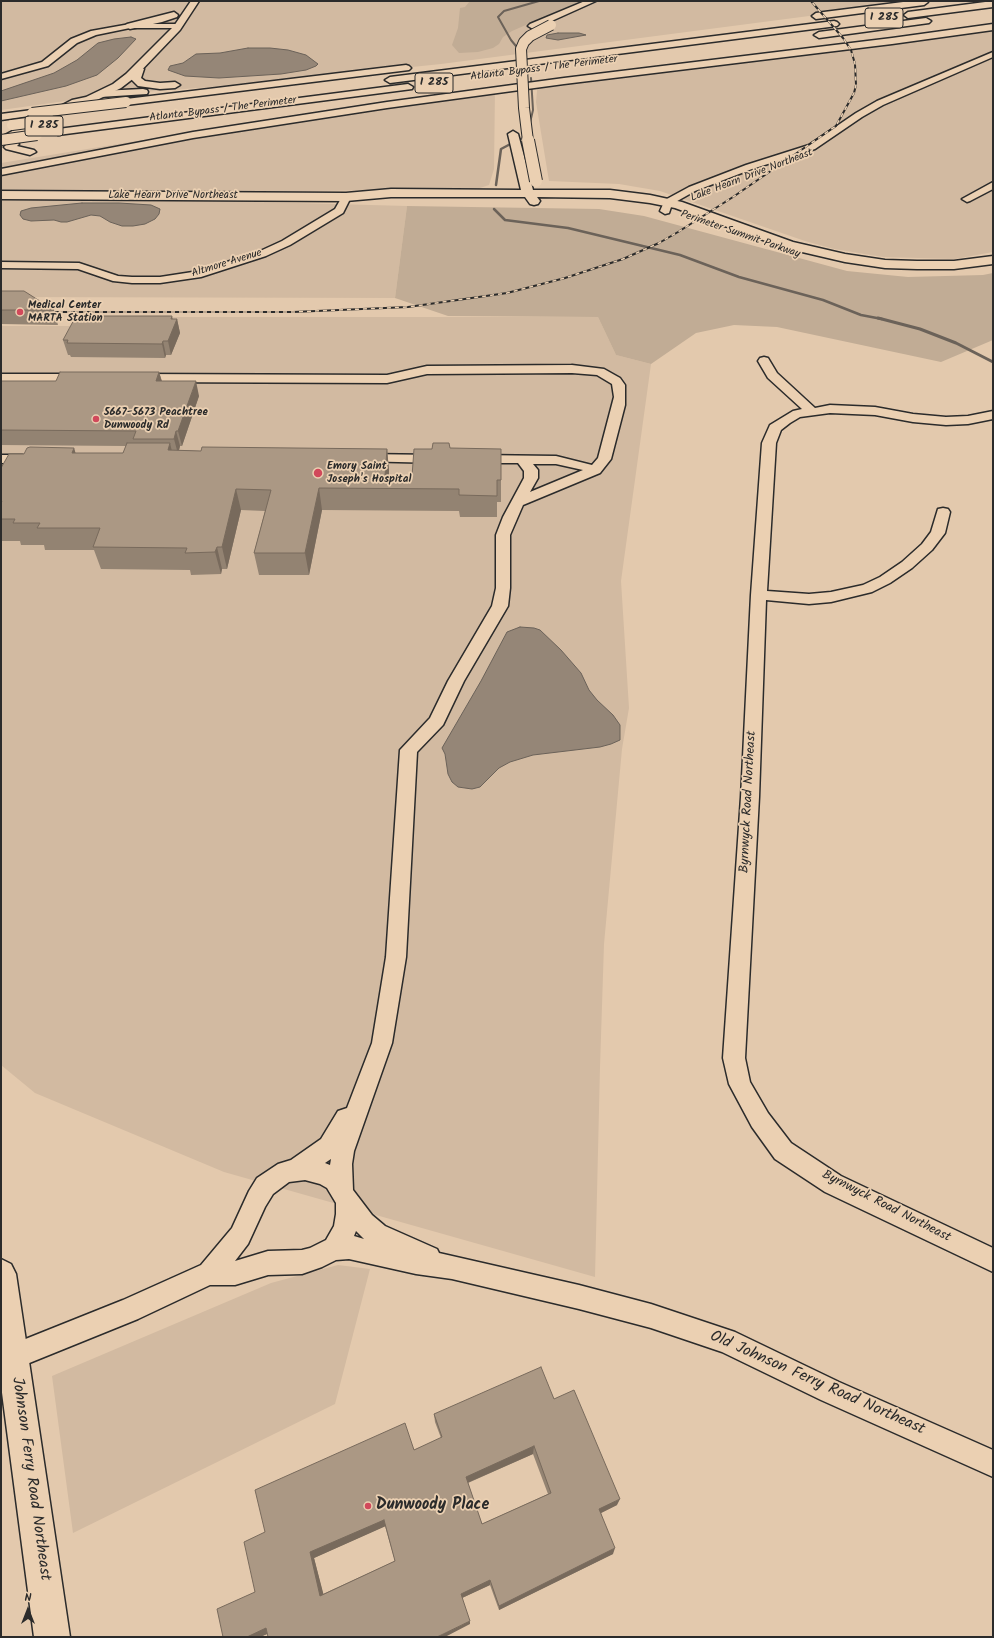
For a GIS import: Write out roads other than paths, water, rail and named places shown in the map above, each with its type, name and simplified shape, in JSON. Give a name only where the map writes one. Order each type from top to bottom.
[{"type":"main road","points":[[1,141],[76,102],[89,100],[116,86],[139,68],[178,27],[194,1]]},
{"type":"main road","points":[[905,1],[805,16],[927,1]]},
{"type":"main road","points":[[776,31],[952,1]]},
{"type":"main road","points":[[534,192],[524,108],[521,49],[524,42],[530,36],[596,3]]},
{"type":"main road","points":[[513,39],[533,26],[596,3]]},
{"type":"main road","name":"Atlanta Bypass / The Perimeter","points":[[5,128],[79,121],[993,4]]},
{"type":"main road","points":[[102,92],[106,84],[142,54],[165,27],[180,5]]},
{"type":"main road","name":"Atlanta Bypass / The Perimeter","points":[[1,141],[58,132],[993,13]]},
{"type":"main road","points":[[130,26],[159,20],[174,14]]},
{"type":"main road","points":[[626,41],[871,15]]},
{"type":"main road","points":[[1,117],[626,41],[783,20]]},
{"type":"main road","points":[[3,156],[478,88],[993,21]]},
{"type":"main road","points":[[1,172],[193,135],[288,119],[461,94],[993,27]]},
{"type":"main road","points":[[117,32],[137,31],[151,36]]},
{"type":"main road","points":[[634,68],[964,31]]},
{"type":"main road","points":[[511,96],[510,76],[512,54],[530,49]]},
{"type":"main road","points":[[139,68],[136,74],[136,79],[138,82],[146,85],[160,86],[277,77],[415,62]]},
{"type":"main road","points":[[102,92],[166,91],[216,86],[277,77]]},
{"type":"main road","points":[[98,138],[361,93]]},
{"type":"main road","points":[[3,156],[13,144],[88,104],[89,100]]},
{"type":"main road","points":[[1,167],[175,134],[336,108]]},
{"type":"main road","points":[[5,128],[91,116],[125,115]]},
{"type":"main road","points":[[512,127],[524,181],[534,192]]},
{"type":"main road","points":[[3,156],[34,151],[14,149],[10,146],[13,144]]},
{"type":"main road","points":[[494,193],[507,190],[524,181]]},
{"type":"main road","name":"Lake Hearn Drive Northeast","points":[[1,196],[340,197],[391,193],[534,192]]},
{"type":"main road","name":"Lake Hearn Drive Northeast","points":[[340,197],[357,201],[534,192]]},
{"type":"main road","name":"Perimeter Summit Parkway","points":[[534,192],[606,202],[670,206],[714,217],[789,245],[845,258],[885,264],[954,265],[993,260]]},
{"type":"main road","name":"Perimeter Summit Parkway","points":[[670,206],[703,221],[781,251],[847,266],[914,272],[953,272],[993,269]]},
{"type":"main road","name":"Johnson Ferry Road Northeast","points":[[1,1274],[52,1637]]},
{"type":"street","points":[[1,77],[45,64],[79,38],[109,29],[130,26],[178,27]]},
{"type":"street","points":[[1,82],[51,65],[84,42],[117,32],[139,28],[165,27]]},
{"type":"street","name":"Lake Hearn Drive Northeast","points":[[670,206],[692,189],[812,147],[859,115],[880,103],[993,54]]},
{"type":"street","name":"Lake Hearn Drive Northeast","points":[[670,206],[723,185],[812,154],[834,143],[867,119],[888,107],[993,61]]},
{"type":"street","points":[[967,199],[993,185]]},
{"type":"street","name":"Altmore Avenue","points":[[1,265],[79,266],[117,279],[132,280],[181,278],[201,274],[262,254],[286,243],[339,211],[340,197]]},
{"type":"street","points":[[764,361],[772,375],[811,411]]},
{"type":"street","points":[[124,378],[386,379],[427,370],[592,370],[606,375],[616,381],[619,385],[620,397],[604,459],[595,470],[519,502]]},
{"type":"street","points":[[1,378],[96,378]]},
{"type":"street","name":"Byrnwyck Road Northeast","points":[[993,415],[968,420],[946,421],[913,418],[849,408],[830,408],[797,414],[775,428],[769,443],[759,595],[750,797],[734,1058],[740,1084],[760,1120],[783,1151],[833,1184],[993,1260]]},
{"type":"street","points":[[351,458],[556,460],[595,470]]},
{"type":"street","points":[[1,459],[37,459]]},
{"type":"street","points":[[1,463],[22,459]]},
{"type":"street","points":[[334,1248],[342,1237],[348,1214],[344,1196],[341,1164],[343,1151],[382,1043],[396,957],[409,750],[437,721],[456,681],[500,606],[503,588],[503,535],[510,517],[532,478],[531,470],[522,460]]},
{"type":"street","points":[[759,595],[809,599],[831,597],[867,589],[885,580],[907,565],[927,547],[938,533],[943,512]]},
{"type":"street","points":[[296,1170],[329,1146],[364,1090]]},
{"type":"street","name":"Old Johnson Ferry Road Northeast","points":[[209,1273],[240,1236],[257,1199],[265,1186],[286,1172],[305,1169],[324,1174],[335,1180],[344,1196],[364,1223],[377,1234],[452,1267]]},
{"type":"street","name":"Old Johnson Ferry Road Northeast","points":[[12,1357],[129,1310],[209,1273],[235,1273],[268,1263],[302,1262],[314,1259],[334,1248],[349,1247],[416,1262],[452,1267],[579,1297],[650,1316],[726,1341],[830,1391],[993,1464]]},
{"type":"waterway","points":[[520,51],[511,40],[498,17],[504,11],[539,1]]},
{"type":"waterway","points":[[529,127],[533,110],[531,78]]},
{"type":"waterway","points":[[517,141],[523,138],[525,135]]},
{"type":"waterway","points":[[496,185],[501,149],[517,141]]},
{"type":"waterway","points":[[494,209],[505,220],[568,228],[680,255],[739,277],[823,300],[861,315],[881,319]]},
{"type":"waterway","points":[[881,319],[920,329],[956,343],[993,362]]},
{"type":"railway","points":[[43,312],[293,312],[408,307],[507,293],[565,278],[623,259],[659,243],[678,232],[733,197],[836,126],[854,93],[856,85],[855,64],[851,50],[843,38],[811,1]]},
{"type":"place","name":"Medical Center MARTA Station","points":[[20,312]]},
{"type":"place","name":"5667-5673 Peachtree Dunwoody Rd","points":[[96,419]]},
{"type":"place","name":"Emory Saint Joseph's Hospital","points":[[318,473]]},
{"type":"place","name":"Dunwoody Place","points":[[368,1506]]}]
